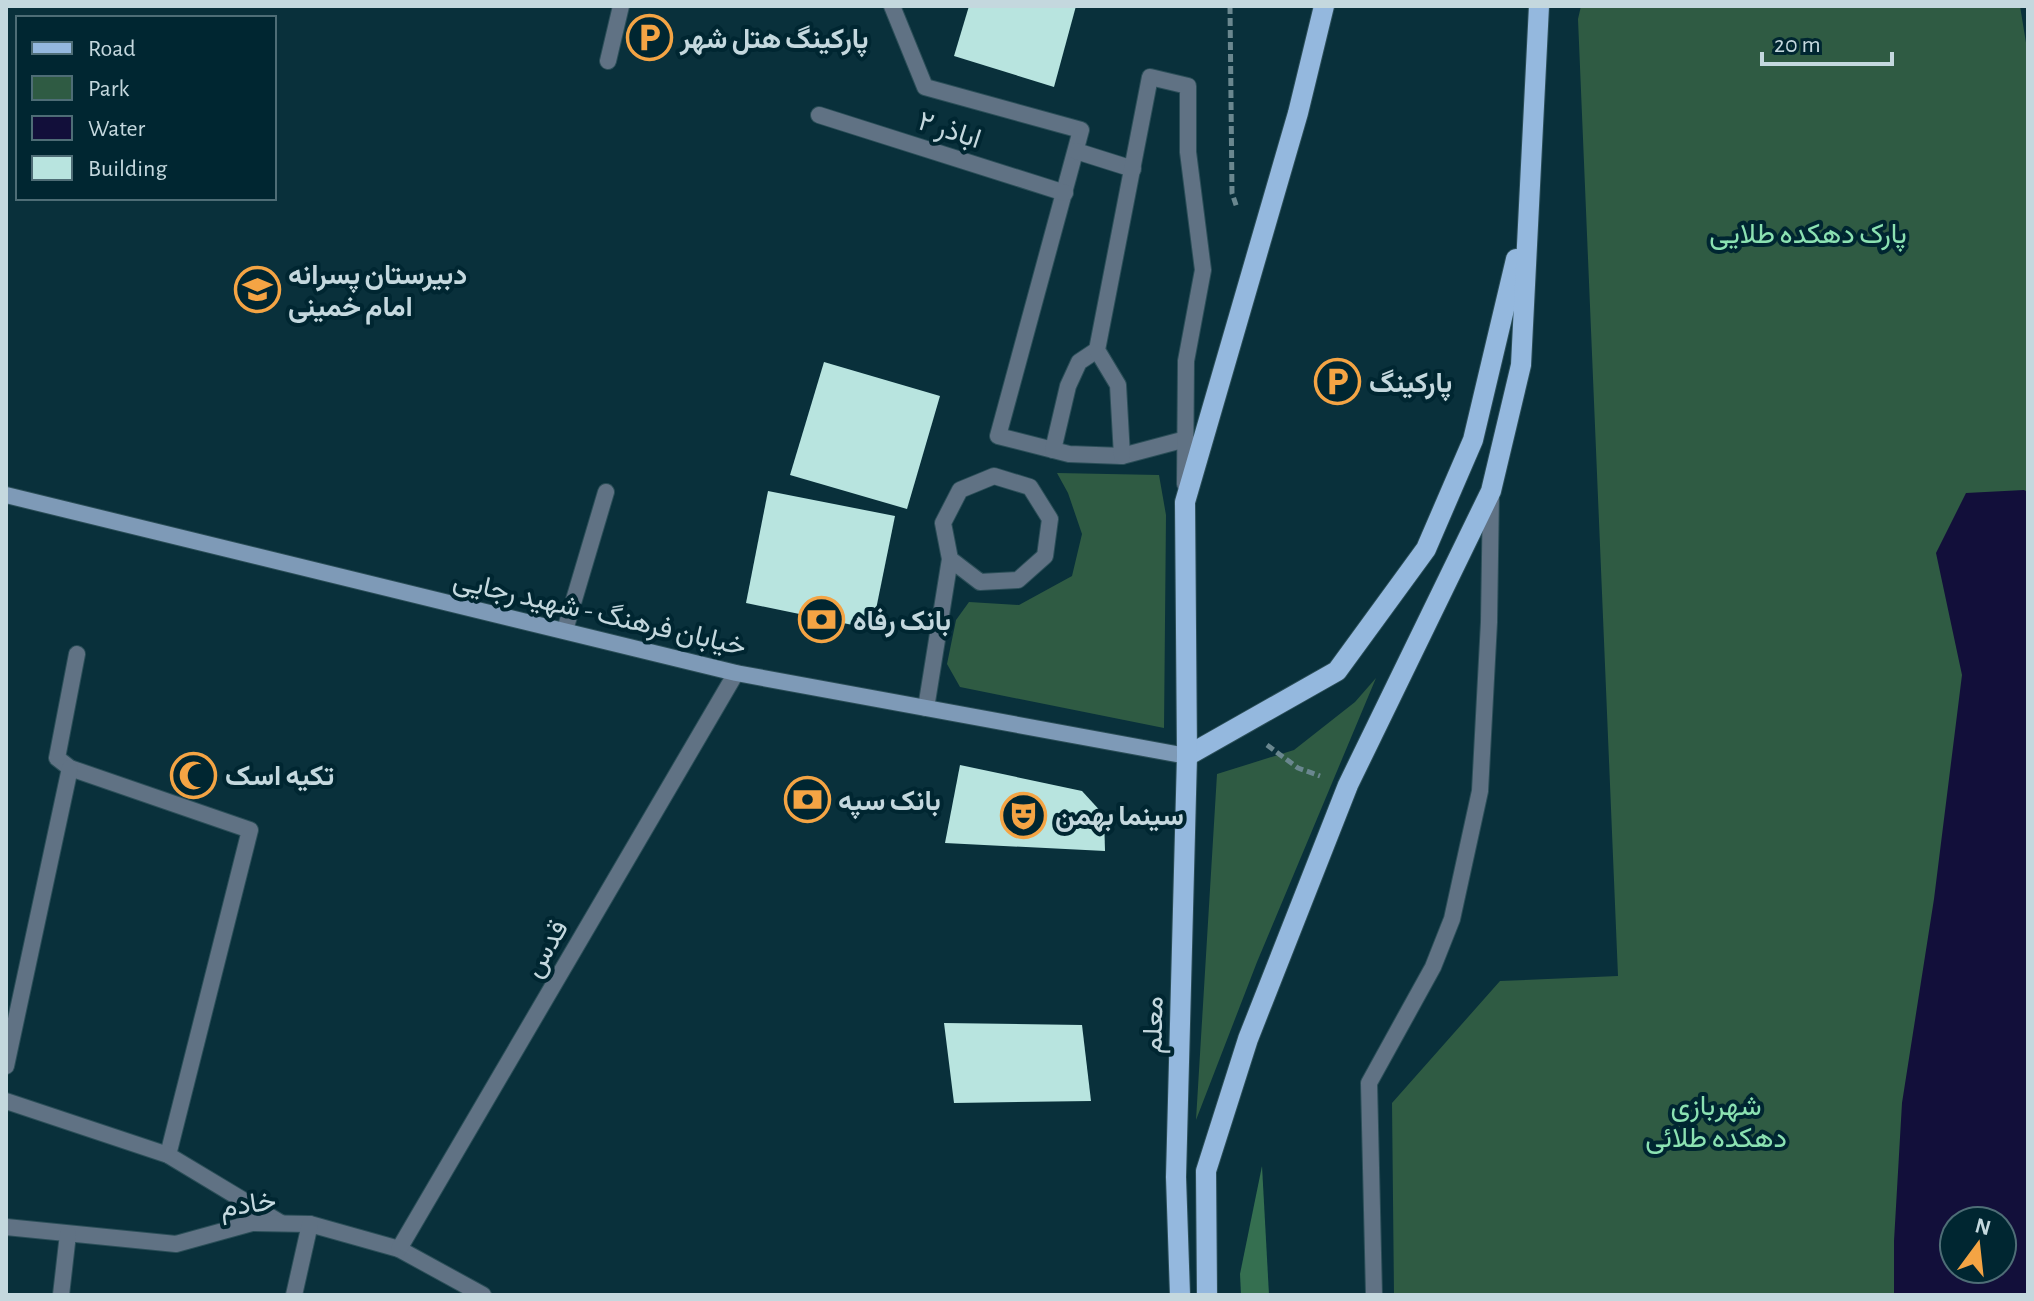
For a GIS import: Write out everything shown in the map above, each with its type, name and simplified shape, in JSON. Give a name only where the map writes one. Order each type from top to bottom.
[{"type":"main road","name":"معلم","points":[[1180,1295],[1176,1177],[1187,756],[1185,502],[1298,113],[1324,6]]},
{"type":"main road","points":[[1207,1295],[1206,1171],[1248,1039],[1348,785],[1491,491],[1521,365],[1539,6]]},
{"type":"main road","points":[[1187,756],[1337,671],[1426,549],[1473,440],[1527,212]]},
{"type":"main road","name":"خیابان فرهنگ - شهید رجایی","points":[[6,495],[736,673],[1187,756]]},
{"type":"street","points":[[608,61],[621,6]]},
{"type":"street","points":[[892,6],[925,87],[1081,130],[998,436],[1069,454],[1122,456],[1186,439]]},
{"type":"street","points":[[1122,456],[1118,385],[1097,350],[1150,77],[1188,86],[1188,152],[1203,270],[1186,361],[1185,502]]},
{"type":"street","name":"اباذر ۲","points":[[819,115],[1065,193]]},
{"type":"street","points":[[1076,151],[1133,169]]},
{"type":"street","points":[[1053,450],[1068,386],[1079,362],[1097,350]]},
{"type":"street","points":[[926,708],[950,559],[943,523],[960,490],[994,476],[1030,487],[1050,519],[1045,556],[1018,580],[980,582],[950,559]]},
{"type":"street","points":[[1374,1295],[1369,1083],[1438,955],[1452,919],[1480,791],[1489,622],[1491,491]]},
{"type":"street","points":[[565,630],[606,492]]},
{"type":"street","points":[[77,654],[57,758],[70,768],[250,830],[168,1155]]},
{"type":"street","name":"قدس","points":[[399,1249],[736,673]]},
{"type":"street","points":[[6,1066],[70,768]]},
{"type":"street","points":[[6,1101],[168,1155],[281,1223]]},
{"type":"street","name":"خادم","points":[[6,1227],[176,1244],[252,1223],[310,1224],[399,1249],[483,1295]]},
{"type":"street","points":[[294,1295],[310,1224]]},
{"type":"street","points":[[61,1295],[68,1234]]},
{"type":"path","points":[[1230,6],[1232,193],[1253,265]]},
{"type":"path","points":[[1241,725],[1298,768],[1348,785]]},
{"type":"green space","points":[[1581,6],[2020,6],[2028,55],[2028,1295],[1394,1295],[1392,1103],[1500,981],[1618,976],[1578,19]]},
{"type":"green space","points":[[1057,473],[1159,475],[1166,515],[1164,728],[960,687],[947,664],[956,620],[969,602],[1019,605],[1072,576],[1082,534],[1068,493]]},
{"type":"green space","points":[[1376,678],[1257,962],[1196,1120],[1217,774],[1294,750],[1355,702]]},
{"type":"green space","points":[[1262,1166],[1269,1295],[1241,1295],[1240,1274]]},
{"type":"water","points":[[2028,492],[2028,1295],[1894,1295],[1902,1103],[1934,899],[1962,675],[1936,553],[1966,493]]},
{"type":"building","points":[[969,6],[1076,6],[1054,87],[954,56]]},
{"type":"building","points":[[824,362],[940,396],[907,509],[790,475]]},
{"type":"building","points":[[768,491],[895,516],[872,629],[746,603]]},
{"type":"building","points":[[960,765],[1082,791],[1104,815],[1105,851],[945,843]]},
{"type":"building","points":[[944,1023],[1082,1025],[1091,1101],[954,1103]]},
{"type":"place","name":"پارکینگ هتل شهر","points":[[649,38]]},
{"type":"place","name":"دبیرستان پسرانه امام خمینی","points":[[257,290]]},
{"type":"place","name":"پارکینگ","points":[[1338,382]]},
{"type":"place","name":"بانک رفاه","points":[[822,620]]},
{"type":"place","name":"تکیه اسک","points":[[194,775]]},
{"type":"place","name":"بانک سپه","points":[[807,800]]},
{"type":"place","name":"سینما بهمن","points":[[1024,815]]},
{"type":"park label","name":"پارک دهکده طلایی","points":[[1808,233]]},
{"type":"park label","name":"شهربازی دهکده طلائی","points":[[1716,1121]]}]
